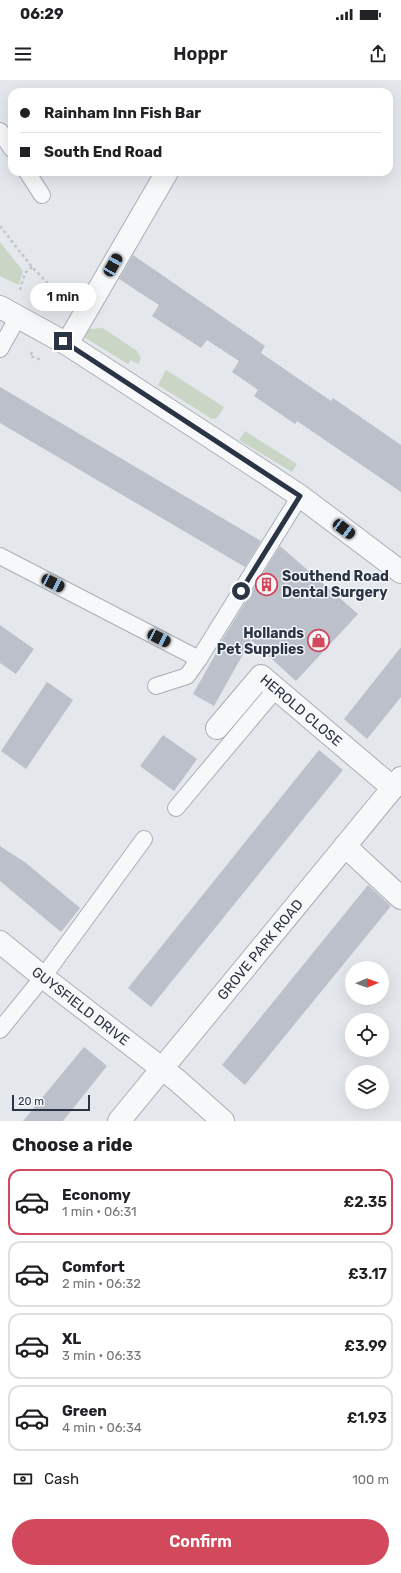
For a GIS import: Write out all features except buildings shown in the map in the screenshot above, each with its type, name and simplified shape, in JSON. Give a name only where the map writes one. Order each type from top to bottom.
[{"type":"street","points":[[67,344],[165,176]]},
{"type":"street","points":[[9,312],[67,344],[300,496],[401,572]]},
{"type":"street","name":"HEROLD CLOSE","points":[[217,728],[261,676],[397,783]]},
{"type":"street","name":"GROVE PARK ROAD","points":[[119,1121],[397,783]]},
{"type":"street","points":[[345,846],[401,898]]},
{"type":"street","name":"GUYSFIELD DRIVE","points":[[0,942],[43,977],[162,1068],[223,1121]]},
{"type":"lane","points":[[0,131],[8,143]]},
{"type":"lane","points":[[30,176],[42,195]]},
{"type":"lane","points":[[0,349],[9,312]]},
{"type":"lane","points":[[156,686],[187,676],[300,496]]},
{"type":"lane","points":[[0,556],[199,659]]},
{"type":"lane","points":[[176,808],[276,689]]},
{"type":"lane","points":[[0,1030],[43,977],[144,839]]},
{"type":"path","points":[[0,226],[32,267],[61,297],[52,314]]},
{"type":"path","points":[[20,291],[25,273],[32,267]]},
{"type":"green space","points":[[0,242],[23,271],[19,285],[0,276]]},
{"type":"green space","points":[[103,328],[137,351],[141,358],[138,364],[131,360],[128,364],[84,337],[90,329]]},
{"type":"green space","points":[[166,370],[224,407],[217,418],[212,419],[158,385]]},
{"type":"green space","points":[[245,431],[297,464],[292,472],[239,440]]},
{"type":"place","name":"Southend Road Dental Surgery","points":[[266,584]]},
{"type":"place","name":"Hollands Pet Supplies","points":[[319,641]]},
{"type":"route","points":[[63,341],[300,496],[241,591]]}]
